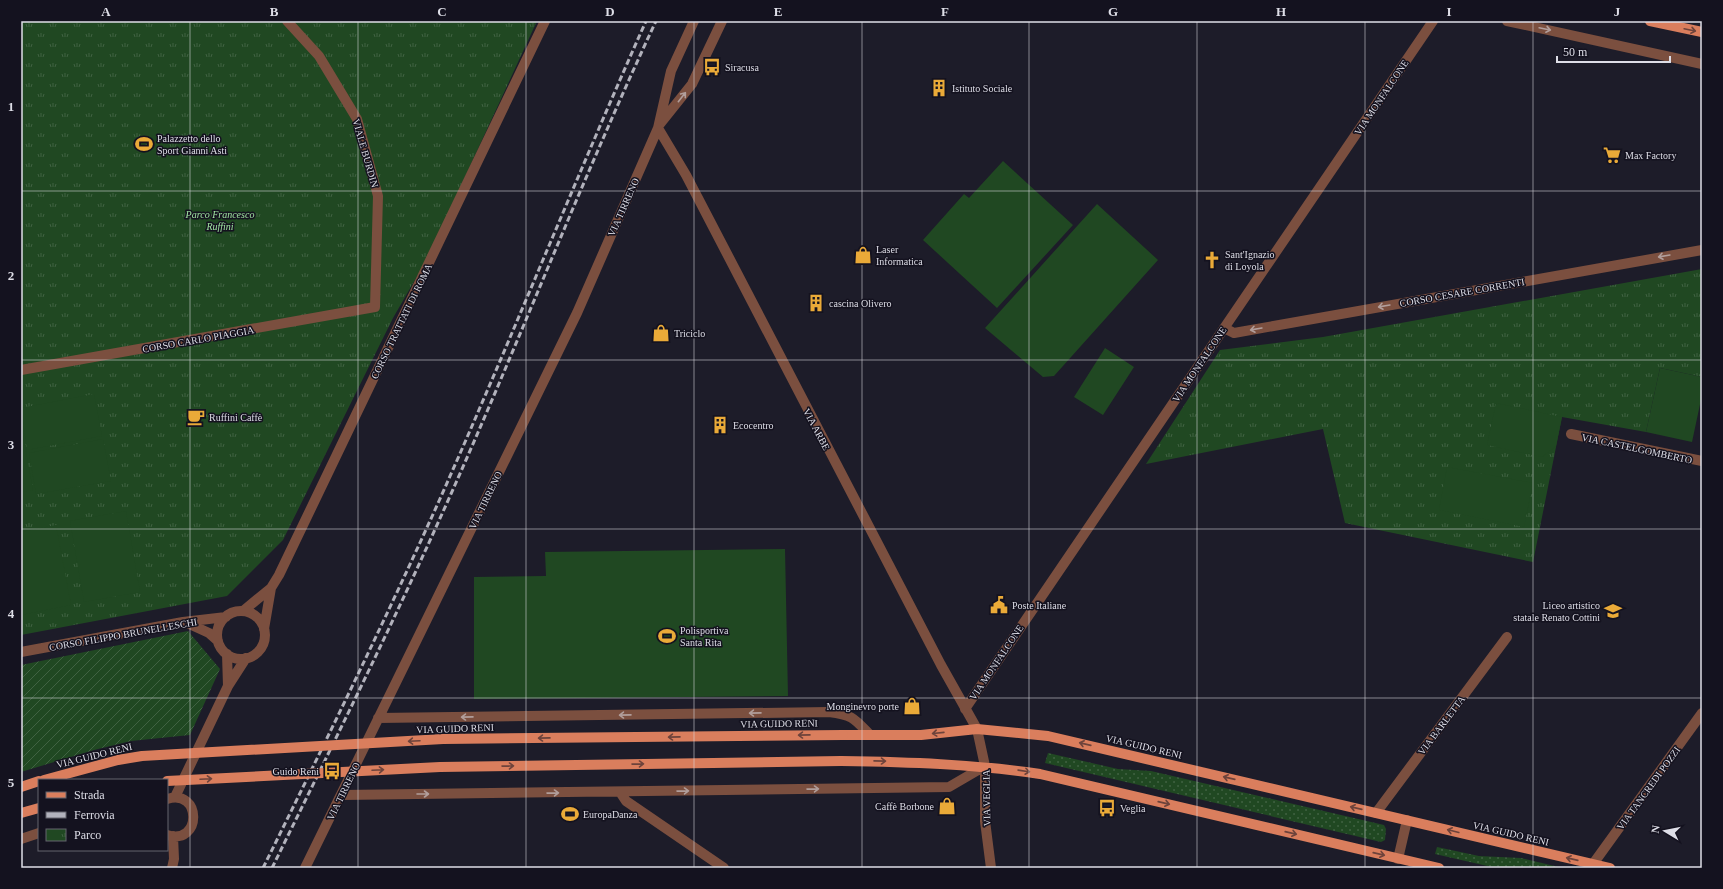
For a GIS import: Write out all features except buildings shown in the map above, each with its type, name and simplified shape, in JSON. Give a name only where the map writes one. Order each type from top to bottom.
[{"type":"main road","points":[[1650,21],[1702,32]]},
{"type":"main road","name":"VIA GUIDO RENI","points":[[48,779],[118,760],[166,755],[443,739],[921,735],[977,729],[1048,736],[1610,868]]},
{"type":"main road","points":[[168,780],[440,767],[841,761],[914,762],[985,766],[1040,774],[1439,868]]},
{"type":"main road","points":[[21,787],[38,781]]},
{"type":"main road","points":[[23,813],[38,808]]},
{"type":"street","name":"VIALE BURDIN","points":[[287,21],[319,56],[357,119],[378,196],[374,307]]},
{"type":"street","name":"CORSO TRATTATI DI ROMA","points":[[243,611],[271,588],[546,21]]},
{"type":"street","name":"VIA TIRRENO","points":[[305,868],[577,313],[658,128],[671,71],[694,21]]},
{"type":"street","name":"VIA TIRRENO","points":[[658,128],[692,84],[722,21]]},
{"type":"street","name":"VIA MONFALCONE","points":[[965,709],[1433,21]]},
{"type":"street","points":[[1507,21],[1702,64]]},
{"type":"street","name":"VIA ARBE","points":[[658,128],[686,175],[797,392],[977,729]]},
{"type":"street","name":"CORSO CESARE CORRENTI","points":[[1224,328],[1234,333],[1702,250]]},
{"type":"street","name":"CORSO CARLO PIAGGIA","points":[[21,370],[374,307]]},
{"type":"street","name":"VIA CASTELGOMBERTO","points":[[1571,434],[1702,461]]},
{"type":"street","points":[[227,654],[239,658],[246,658],[255,655],[260,649],[264,642],[264,629],[271,588]]},
{"type":"street","points":[[218,641],[219,626],[226,616],[236,611],[243,611],[256,615],[264,629]]},
{"type":"street","name":"CORSO FILIPPO BRUNELLESCHI","points":[[21,652],[183,622],[226,616]]},
{"type":"street","points":[[183,622],[209,633],[218,641],[227,654],[228,686]]},
{"type":"street","name":"VIA BARLETTA","points":[[1376,813],[1507,637]]},
{"type":"street","points":[[172,868],[174,859],[170,836],[187,832],[193,823],[194,818],[188,802],[171,798],[228,686],[246,658]]},
{"type":"street","name":"VIA GUIDO RENI","points":[[378,718],[830,712],[854,718],[870,735]]},
{"type":"street","name":"VIA TANCREDI POZZI","points":[[1593,864],[1702,713]]},
{"type":"street","name":"VIA VEGLIA","points":[[977,729],[985,766],[985,820],[991,868]]},
{"type":"street","points":[[342,795],[949,787],[985,766]]},
{"type":"street","points":[[620,792],[626,801],[724,868]]},
{"type":"street","points":[[1398,859],[1407,820]]},
{"type":"street","points":[[21,839],[38,833]]},
{"type":"green space","name":"Parco Francesco Ruffini","points":[[21,21],[537,21],[427,259],[393,318],[283,540],[227,596],[21,635]]},
{"type":"green space","points":[[1003,161],[1073,225],[997,308],[923,240],[964,194],[969,198]]},
{"type":"green space","points":[[1097,204],[1158,260],[1054,376],[1043,377],[985,328]]},
{"type":"green space","points":[[1702,269],[1702,377],[1660,368],[1646,432],[1562,417],[1533,562],[1345,523],[1323,429],[1146,464],[1220,350],[1323,337]]},
{"type":"green space","points":[[1105,348],[1134,367],[1103,415],[1074,397]]},
{"type":"green space","points":[[1660,368],[1702,377],[1702,395],[1692,442],[1646,432]]},
{"type":"green space","points":[[94,394],[102,436],[27,450],[21,408]]},
{"type":"green space","points":[[1496,403],[1562,417],[1556,446],[1542,457],[1487,445]]},
{"type":"green space","points":[[21,424],[33,490],[21,492]]},
{"type":"green space","points":[[103,439],[111,481],[36,494],[29,453]]},
{"type":"green space","points":[[1447,467],[1533,483],[1524,527],[1439,510]]},
{"type":"green space","points":[[126,511],[140,592],[84,602],[70,521]]},
{"type":"green space","points":[[56,525],[71,605],[21,615],[21,532]]},
{"type":"green space","name":"Polisportiva Santa Rita","points":[[785,549],[788,696],[474,699],[474,577],[546,576],[545,552]]},
{"type":"green space","points":[[188,631],[220,669],[190,735],[131,741],[94,750],[21,772],[21,665]]},
{"type":"green space","points":[[1048,753],[1118,769],[1151,771],[1384,825],[1386,829],[1385,840],[1381,842],[1045,763]]},
{"type":"green space","points":[[1437,847],[1479,856],[1521,858],[1563,868],[1496,868],[1435,854]]},
{"type":"railway","points":[[263,868],[375,640],[439,501],[646,21]]},
{"type":"railway","points":[[272,868],[425,551],[473,445],[628,81],[656,21]]},
{"type":"place","name":"Siracusa","points":[[712,67]]},
{"type":"place","name":"Istituto Sociale","points":[[939,88]]},
{"type":"place","name":"Palazzetto dello Sport Gianni Asti","points":[[144,144]]},
{"type":"place","name":"Max Factory","points":[[1612,155]]},
{"type":"place","name":"Laser Informatica","points":[[863,255]]},
{"type":"place","name":"Sant'Ignazio di Loyola","points":[[1212,260]]},
{"type":"place","name":"cascina Olivero","points":[[816,303]]},
{"type":"place","name":"Triciclo","points":[[661,333]]},
{"type":"place","name":"Ruffini Caffè","points":[[196,417]]},
{"type":"place","name":"Ecocentro","points":[[720,425]]},
{"type":"place","name":"Poste Italiane","points":[[999,605]]},
{"type":"place","name":"Liceo artistico statale Renato Cottini","points":[[1613,611]]},
{"type":"place","name":"Polisportiva Santa Rita","points":[[667,636]]},
{"type":"place","name":"Monginevro porte","points":[[912,706]]},
{"type":"place","name":"Guido Reni","points":[[332,771]]},
{"type":"place","name":"Caffè Borbone","points":[[947,806]]},
{"type":"place","name":"Veglia","points":[[1107,808]]},
{"type":"place","name":"EuropaDanza","points":[[570,814]]}]
